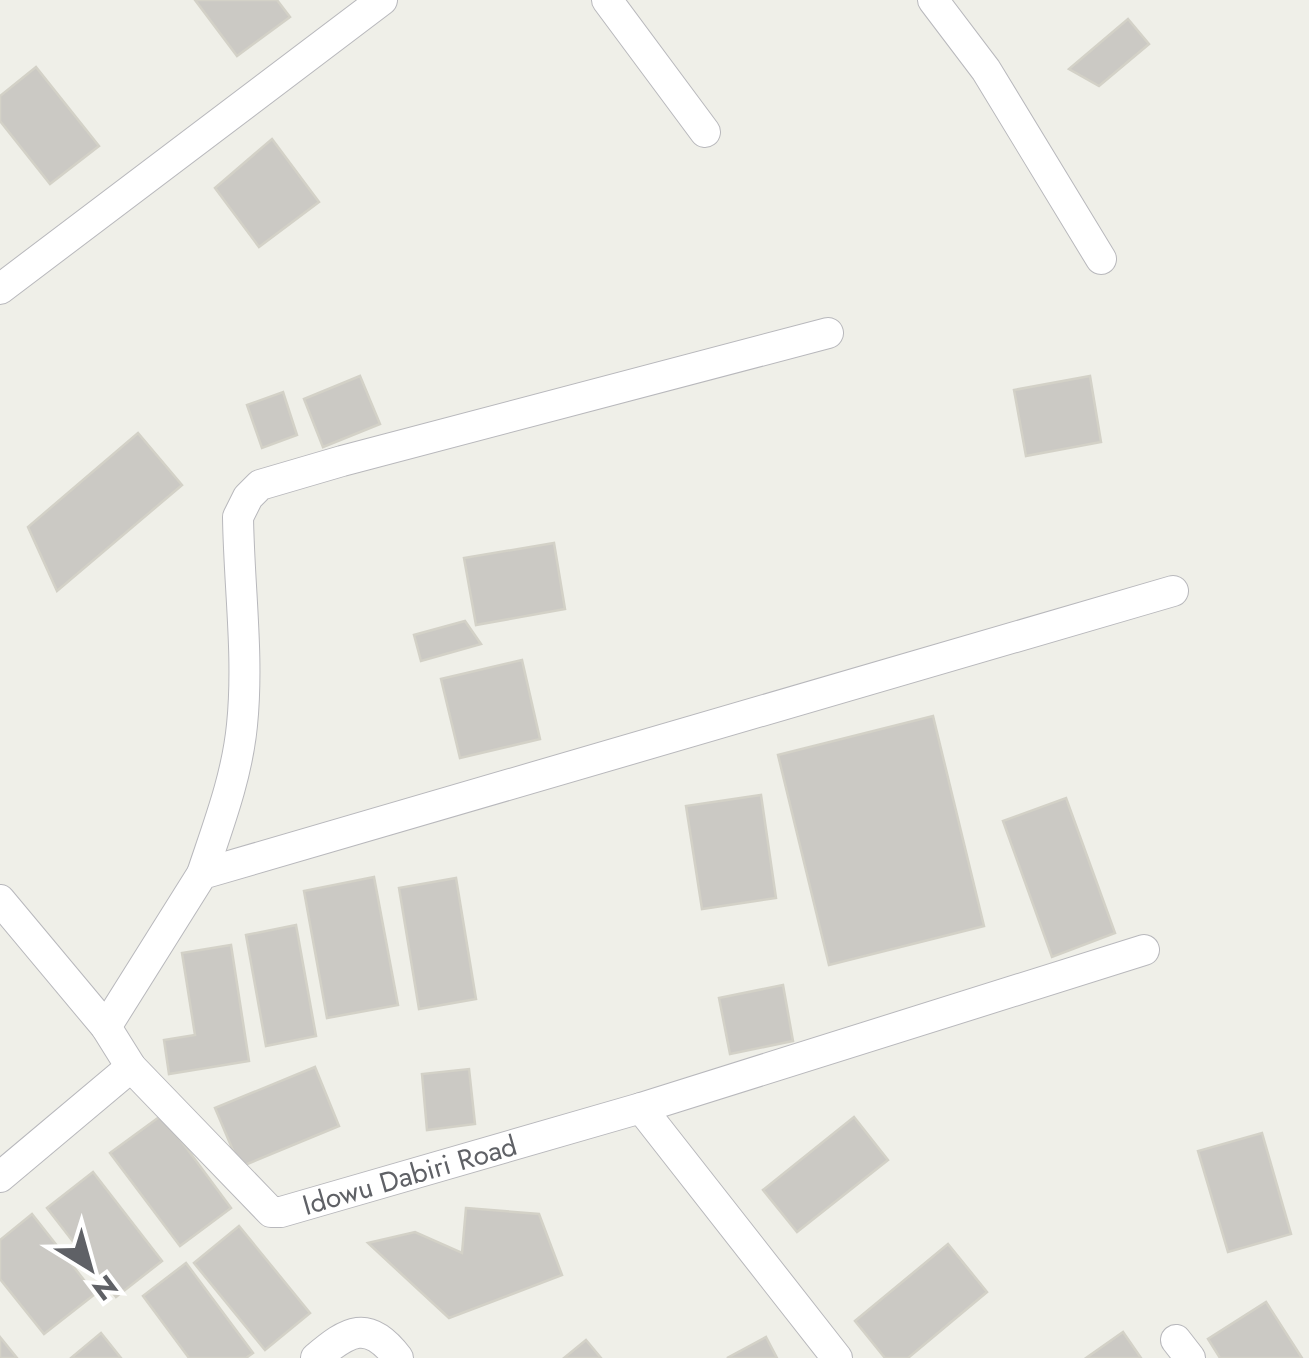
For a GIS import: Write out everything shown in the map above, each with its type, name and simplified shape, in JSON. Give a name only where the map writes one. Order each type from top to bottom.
[{"type":"street","points":[[0,289],[382,0]]},
{"type":"street","points":[[607,0],[705,132]]},
{"type":"street","points":[[933,0],[986,70],[1101,258]]},
{"type":"street","points":[[106,1027],[202,874],[232,780],[242,727],[244,677],[238,517],[248,496],[260,485],[342,460],[828,333]]},
{"type":"street","points":[[202,874],[1173,591]]},
{"type":"street","name":"Idowu Dabiri Road","points":[[0,900],[106,1027],[132,1067],[272,1212],[641,1108]]},
{"type":"street","points":[[837,1358],[641,1108],[1144,950]]},
{"type":"street","points":[[0,1177],[132,1067]]},
{"type":"street","points":[[316,1358],[345,1334],[368,1333],[389,1346],[398,1358]]},
{"type":"building","points":[[195,0],[277,0],[290,17],[237,56]]},
{"type":"building","points":[[1128,19],[1149,44],[1099,86],[1069,69]]},
{"type":"building","points":[[36,67],[99,146],[50,184],[0,121],[0,96]]},
{"type":"building","points":[[272,139],[319,202],[259,247],[215,188]]},
{"type":"building","points":[[360,376],[380,424],[323,447],[304,399]]},
{"type":"building","points":[[1090,376],[1101,442],[1026,456],[1014,390]]},
{"type":"building","points":[[283,392],[297,435],[262,448],[247,405]]},
{"type":"building","points":[[138,433],[182,485],[57,591],[28,527]]},
{"type":"building","points":[[554,543],[565,609],[476,625],[464,558]]},
{"type":"building","points":[[465,621],[481,644],[421,661],[414,635]]},
{"type":"building","points":[[522,660],[540,739],[460,758],[441,679]]},
{"type":"building","points":[[933,716],[984,926],[829,965],[778,755]]},
{"type":"building","points":[[761,795],[776,898],[702,909],[686,806]]},
{"type":"building","points":[[1066,798],[1115,933],[1052,957],[1003,821]]},
{"type":"building","points":[[374,877],[398,1005],[327,1018],[304,891]]},
{"type":"building","points":[[456,878],[476,999],[419,1009],[399,888]]},
{"type":"building","points":[[296,925],[316,1036],[266,1046],[246,935]]},
{"type":"building","points":[[231,945],[249,1061],[169,1074],[164,1040],[195,1035],[182,953]]},
{"type":"building","points":[[783,985],[793,1041],[730,1054],[719,998]]},
{"type":"building","points":[[315,1067],[339,1126],[240,1167],[215,1108]]},
{"type":"building","points":[[469,1069],[475,1124],[427,1130],[422,1074]]},
{"type":"building","points":[[162,1115],[231,1208],[180,1246],[110,1153]]},
{"type":"building","points":[[854,1117],[888,1160],[797,1232],[763,1190]]},
{"type":"building","points":[[1262,1133],[1291,1234],[1228,1252],[1198,1151]]},
{"type":"building","points":[[93,1172],[162,1261],[116,1297],[47,1208]]},
{"type":"building","points":[[466,1208],[539,1214],[562,1275],[449,1318],[368,1243],[415,1232],[462,1253]]},
{"type":"building","points":[[32,1214],[95,1294],[44,1334],[0,1279],[0,1240]]},
{"type":"building","points":[[239,1226],[310,1313],[265,1350],[194,1263]]},
{"type":"building","points":[[948,1244],[987,1292],[908,1358],[885,1358],[855,1321]]},
{"type":"building","points":[[186,1263],[253,1353],[246,1358],[189,1358],[143,1296]]},
{"type":"building","points":[[1266,1302],[1302,1358],[1220,1358],[1208,1339]]},
{"type":"building","points":[[1123,1332],[1141,1358],[1086,1358]]},
{"type":"building","points":[[101,1333],[121,1358],[71,1358]]},
{"type":"building","points":[[0,1337],[17,1358],[0,1358]]},
{"type":"building","points":[[766,1337],[777,1358],[727,1358]]},
{"type":"building","points":[[586,1340],[601,1358],[564,1358]]}]
